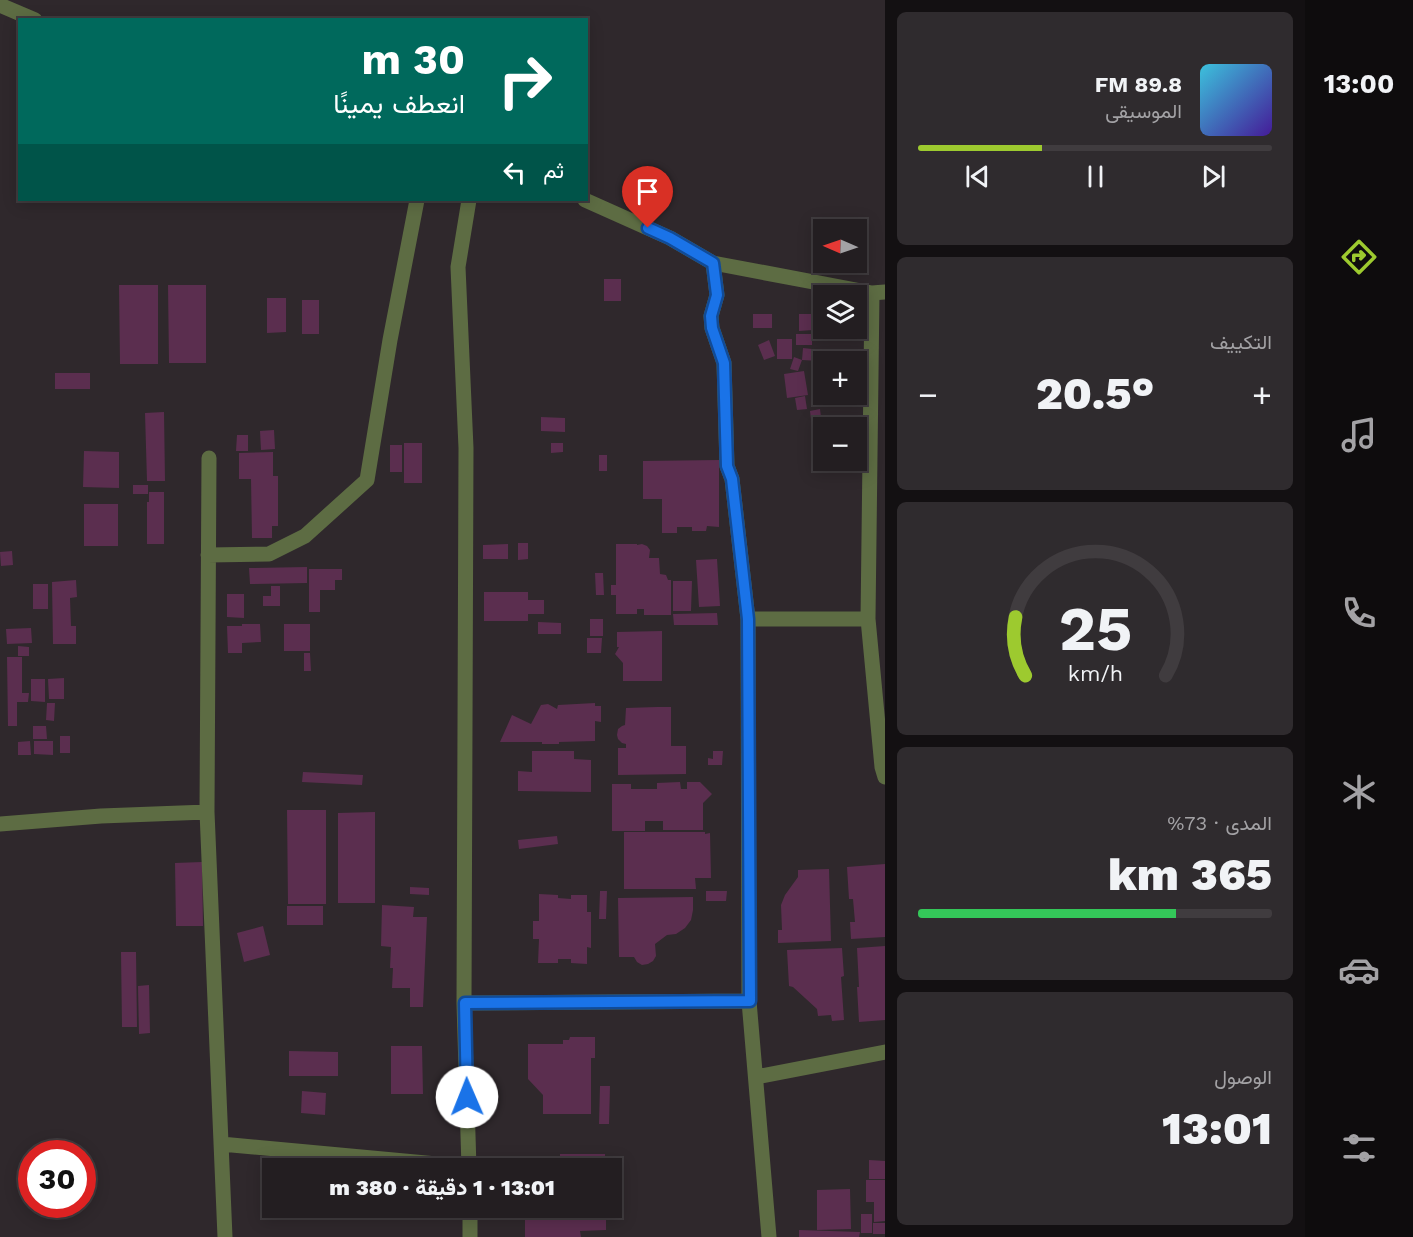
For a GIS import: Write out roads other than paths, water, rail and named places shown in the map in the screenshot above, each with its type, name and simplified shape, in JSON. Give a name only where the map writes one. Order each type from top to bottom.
[{"type":"street","points":[[0,5],[30,18]]},
{"type":"street","points":[[208,555],[269,554],[305,536],[367,480],[390,340],[417,201]]},
{"type":"street","points":[[469,201],[458,267],[466,448],[465,1003],[469,1158]]},
{"type":"street","points":[[587,201],[670,238],[713,263],[879,292],[868,619],[882,767],[885,777]]},
{"type":"street","points":[[713,263],[717,295],[711,322],[724,363],[727,466],[732,479],[748,619],[750,1001],[769,1237]]},
{"type":"street","points":[[209,458],[207,812],[225,1237]]},
{"type":"street","points":[[748,619],[868,619]]},
{"type":"street","points":[[0,824],[101,816],[207,812]]},
{"type":"street","points":[[465,1003],[750,1001]]},
{"type":"street","points":[[756,1077],[885,1052]]},
{"type":"street","points":[[221,1144],[366,1158]]},
{"type":"street","points":[[470,1218],[470,1237]]}]
